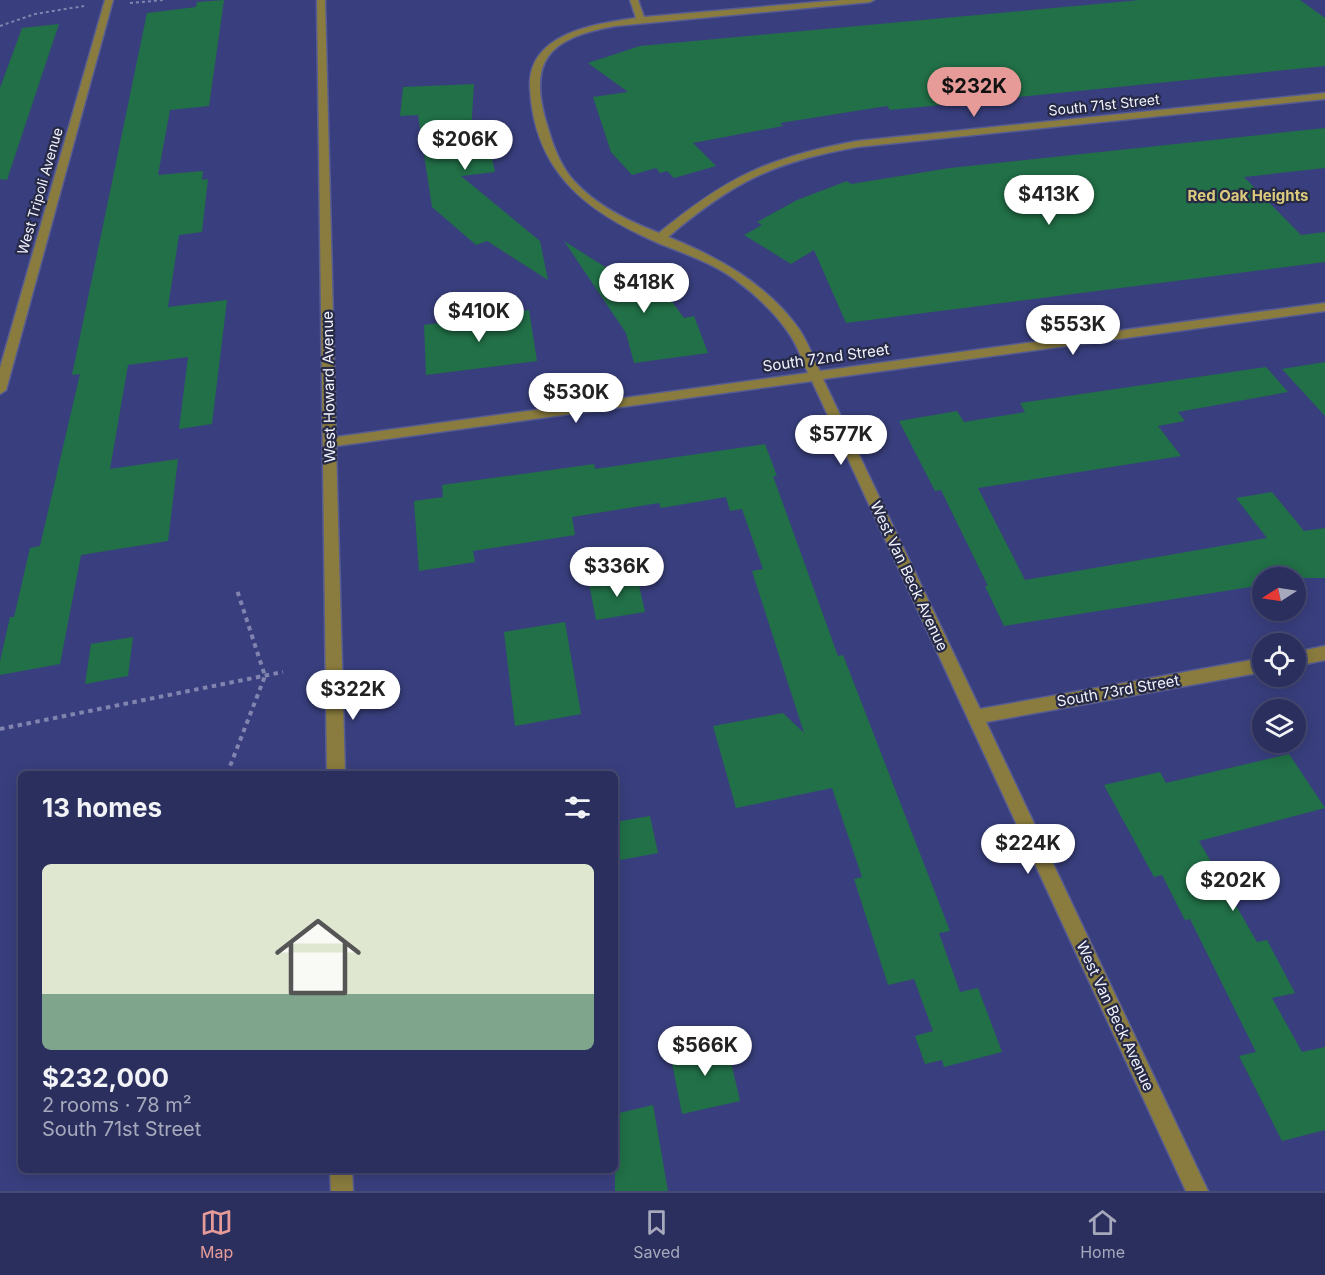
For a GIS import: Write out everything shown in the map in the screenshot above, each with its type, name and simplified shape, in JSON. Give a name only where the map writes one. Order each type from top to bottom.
[{"type":"street","name":"West Tripoli Avenue","points":[[0,390],[109,0]]},
{"type":"street","name":"West Howard Avenue","points":[[321,0],[336,771]]},
{"type":"street","points":[[634,0],[641,20]]},
{"type":"street","name":"West Van Beck Avenue","points":[[870,0],[641,20],[604,25],[571,35],[543,54],[534,72],[534,90],[545,135],[566,178],[586,199],[613,217],[697,253],[730,270],[765,297],[795,332],[1197,1191]]},
{"type":"street","name":"South 71st Street","points":[[659,238],[701,204],[739,180],[784,161],[814,152],[857,144],[1325,96]]},
{"type":"street","name":"South 72nd Street","points":[[331,442],[1325,307]]},
{"type":"street","points":[[1306,657],[1325,653]]},
{"type":"street","name":"South 73rd Street","points":[[974,717],[1252,666]]},
{"type":"street","points":[[341,1173],[342,1191]]},
{"type":"path","points":[[123,4],[164,0]]},
{"type":"path","points":[[0,26],[51,10],[89,6]]},
{"type":"path","points":[[228,771],[265,676],[237,590]]},
{"type":"path","points":[[0,729],[283,672]]},
{"type":"building","points":[[224,0],[209,106],[170,110],[158,175],[203,171],[202,180],[208,179],[202,232],[179,235],[168,307],[227,300],[212,424],[179,429],[188,357],[128,365],[110,469],[178,459],[168,541],[81,555],[60,664],[0,675],[0,661],[10,617],[14,617],[30,548],[40,546],[80,374],[72,375],[147,13],[196,7],[197,2]]},
{"type":"building","points":[[1140,0],[1300,0],[1325,18],[1325,66],[890,110],[887,106],[780,123],[783,126],[693,143],[716,166],[674,178],[667,171],[660,173],[656,168],[632,175],[611,152],[593,97],[628,92],[588,63],[640,46]]},
{"type":"building","points":[[59,24],[7,180],[0,179],[0,88],[22,28]]},
{"type":"building","points":[[474,84],[471,133],[486,131],[495,172],[461,176],[540,241],[548,280],[487,241],[476,245],[432,207],[418,115],[400,116],[403,87]]},
{"type":"building","points":[[1325,128],[1325,168],[1244,177],[1301,235],[1325,232],[1325,262],[846,323],[814,250],[791,264],[744,235],[762,225],[757,222],[797,200],[847,181],[851,184],[950,168]]},
{"type":"building","points":[[564,241],[613,272],[623,269],[626,273],[636,270],[651,290],[661,287],[684,318],[694,316],[708,353],[634,363],[626,333]]},
{"type":"building","points":[[529,310],[537,361],[426,375],[424,325]]},
{"type":"building","points":[[1325,362],[1325,416],[1282,369]]},
{"type":"building","points":[[1266,367],[1288,392],[1178,412],[1185,421],[1158,426],[1181,456],[978,488],[1025,580],[1267,538],[1236,498],[1272,492],[1304,531],[1325,528],[1325,578],[1306,578],[1306,567],[1252,567],[1252,587],[1004,626],[985,586],[988,586],[941,490],[935,491],[899,421],[957,411],[964,422],[1025,412],[1020,403]]},
{"type":"building","points":[[765,444],[777,476],[773,476],[838,656],[843,655],[950,931],[939,933],[960,992],[978,988],[1002,1052],[944,1067],[942,1060],[925,1064],[915,1036],[933,1031],[914,979],[888,985],[854,879],[862,877],[832,788],[736,808],[713,726],[783,713],[804,733],[752,571],[763,569],[742,509],[730,511],[726,497],[661,508],[659,503],[572,517],[575,535],[473,551],[475,562],[419,571],[414,501],[443,497],[442,485],[594,464],[595,469]]},
{"type":"building","points":[[637,576],[645,612],[596,620],[589,584]]},
{"type":"building","points":[[565,622],[581,714],[515,726],[504,632]]},
{"type":"building","points":[[133,637],[128,676],[85,684],[91,644]]},
{"type":"building","points":[[1289,754],[1325,808],[1199,841],[1257,942],[1267,940],[1295,993],[1272,998],[1302,1052],[1325,1047],[1325,1130],[1282,1141],[1239,1056],[1256,1052],[1190,919],[1185,920],[1162,875],[1154,877],[1104,785],[1160,772],[1166,783]]},
{"type":"building","points":[[650,816],[658,853],[618,860],[618,821]]},
{"type":"building","points":[[726,1040],[740,1101],[682,1114],[670,1053]]},
{"type":"building","points":[[653,1105],[668,1191],[615,1191],[615,1173],[618,1173],[618,1113]]},
{"type":"district","name":"Red Oak Heights","points":[[1248,196]]}]
